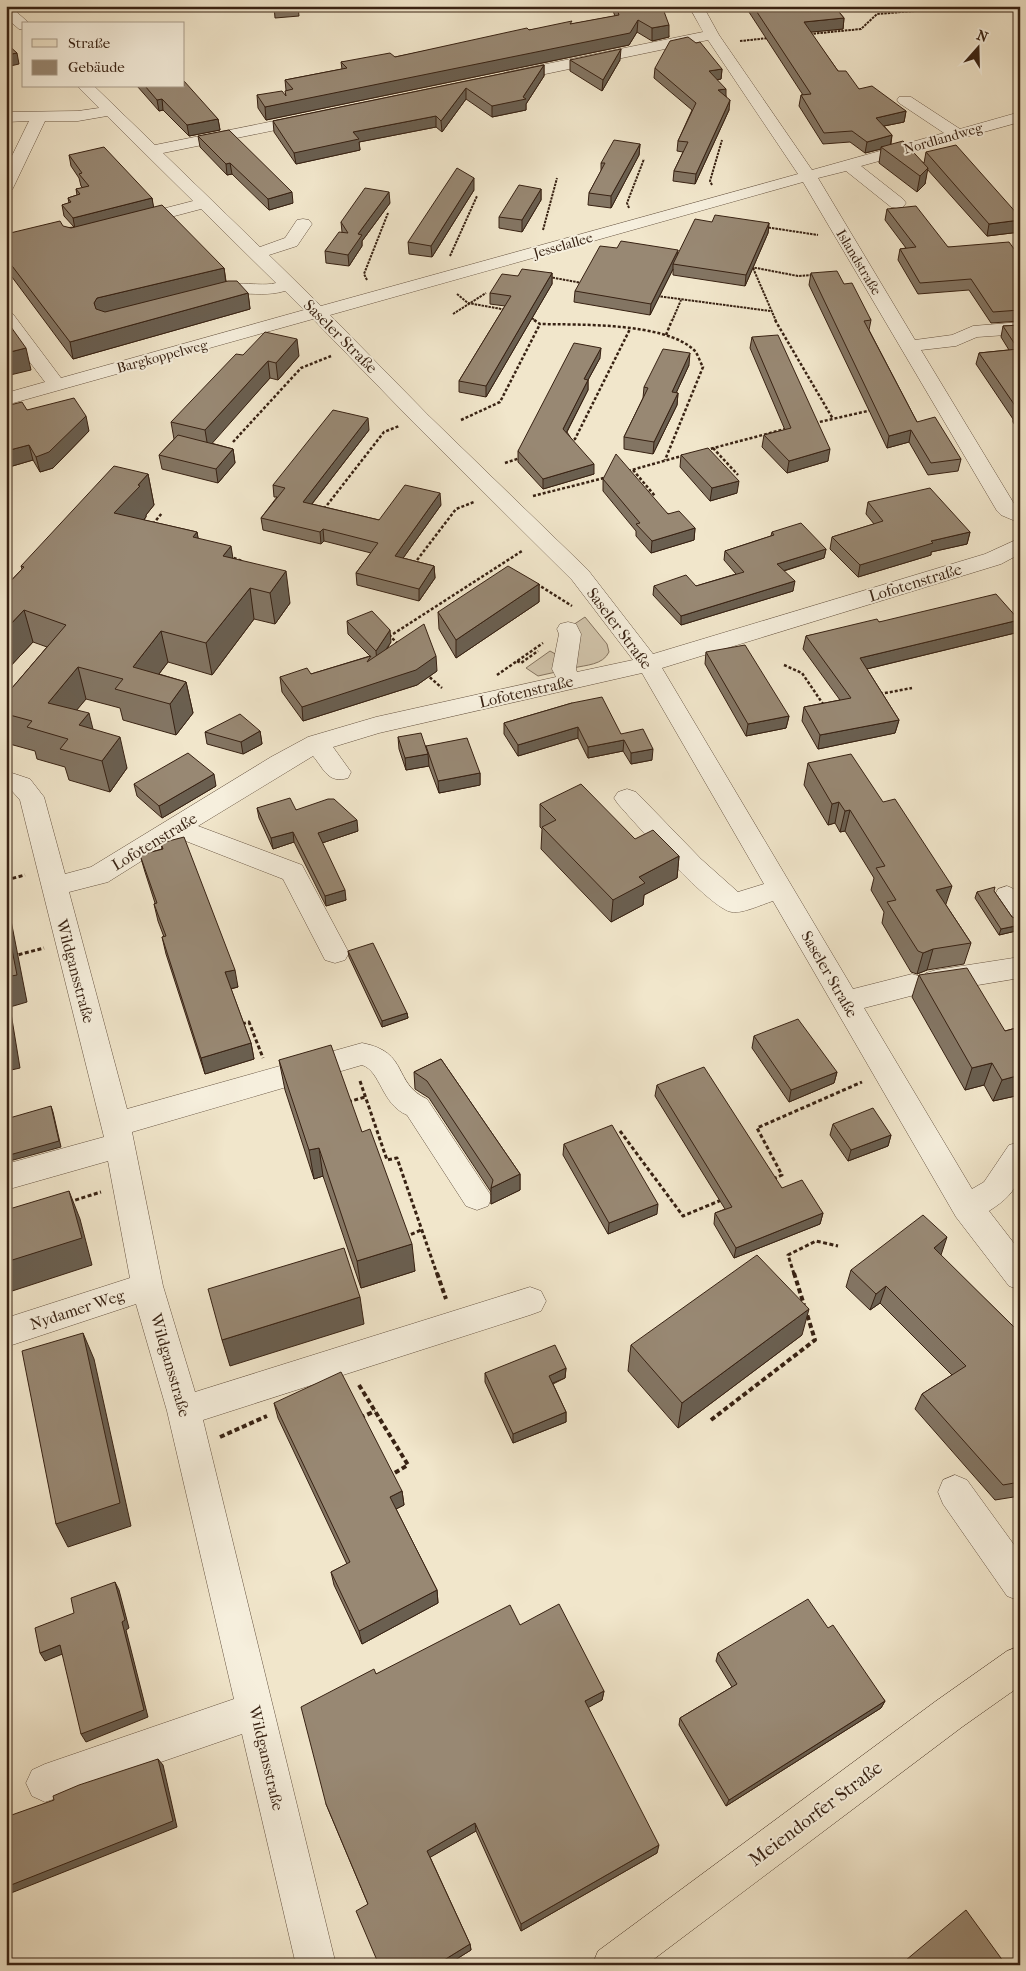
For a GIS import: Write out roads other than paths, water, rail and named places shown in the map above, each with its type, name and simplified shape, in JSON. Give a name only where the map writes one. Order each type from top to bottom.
[{"type":"main road","name":"Meiendorfer Straße","points":[[612,1965],[949,1714],[1020,1664]]},
{"type":"street","name":"Islandstraße","points":[[696,6],[715,39],[808,176],[1008,511],[1020,517]]},
{"type":"street","points":[[6,10],[22,24]]},
{"type":"street","points":[[490,81],[715,39]]},
{"type":"street","name":"Saseler Straße","points":[[87,88],[289,284],[428,426],[580,575],[648,664],[967,1208],[1020,1276]]},
{"type":"street","points":[[905,100],[957,134]]},
{"type":"street","points":[[6,117],[78,116],[110,111]]},
{"type":"street","points":[[151,151],[325,115]]},
{"type":"street","name":"Nordlandweg","points":[[808,176],[1020,116]]},
{"type":"street","points":[[6,186],[39,118]]},
{"type":"street","points":[[848,164],[897,203]]},
{"type":"street","name":"Jesselallee","points":[[317,313],[808,176]]},
{"type":"street","points":[[119,225],[204,203]]},
{"type":"street","points":[[256,254],[291,242],[303,224]]},
{"type":"street","points":[[190,300],[230,290],[268,290],[289,284]]},
{"type":"street","name":"Bargkoppelweg","points":[[6,399],[317,313]]},
{"type":"street","points":[[6,318],[57,385]]},
{"type":"street","points":[[909,346],[956,340],[973,332],[1020,328]]},
{"type":"street","name":"Lofotenstraße","points":[[54,886],[98,875],[280,763],[317,744],[376,725],[648,664],[993,559],[1020,545]]},
{"type":"street","points":[[569,681],[564,669],[572,620]]},
{"type":"street","points":[[317,744],[339,772]]},
{"type":"street","name":"Wildgansstraße","points":[[6,780],[21,785],[32,797],[118,1135],[148,1286],[184,1412],[316,1965]]},
{"type":"street","points":[[627,798],[680,855],[719,892],[734,903],[780,889]]},
{"type":"street","points":[[176,828],[293,872],[335,953]]},
{"type":"street","points":[[846,1002],[919,984],[1020,967]]},
{"type":"street","points":[[6,1177],[118,1135],[351,1057],[372,1054],[380,1061],[404,1101],[417,1107],[477,1197]]},
{"type":"street","points":[[967,1208],[996,1192],[1020,1154]]},
{"type":"street","name":"Nydamer Weg","points":[[6,1333],[148,1286]]},
{"type":"street","points":[[184,1412],[530,1302]]},
{"type":"street","points":[[955,1492],[1020,1583]]},
{"type":"street","points":[[45,1784],[255,1711]]}]
